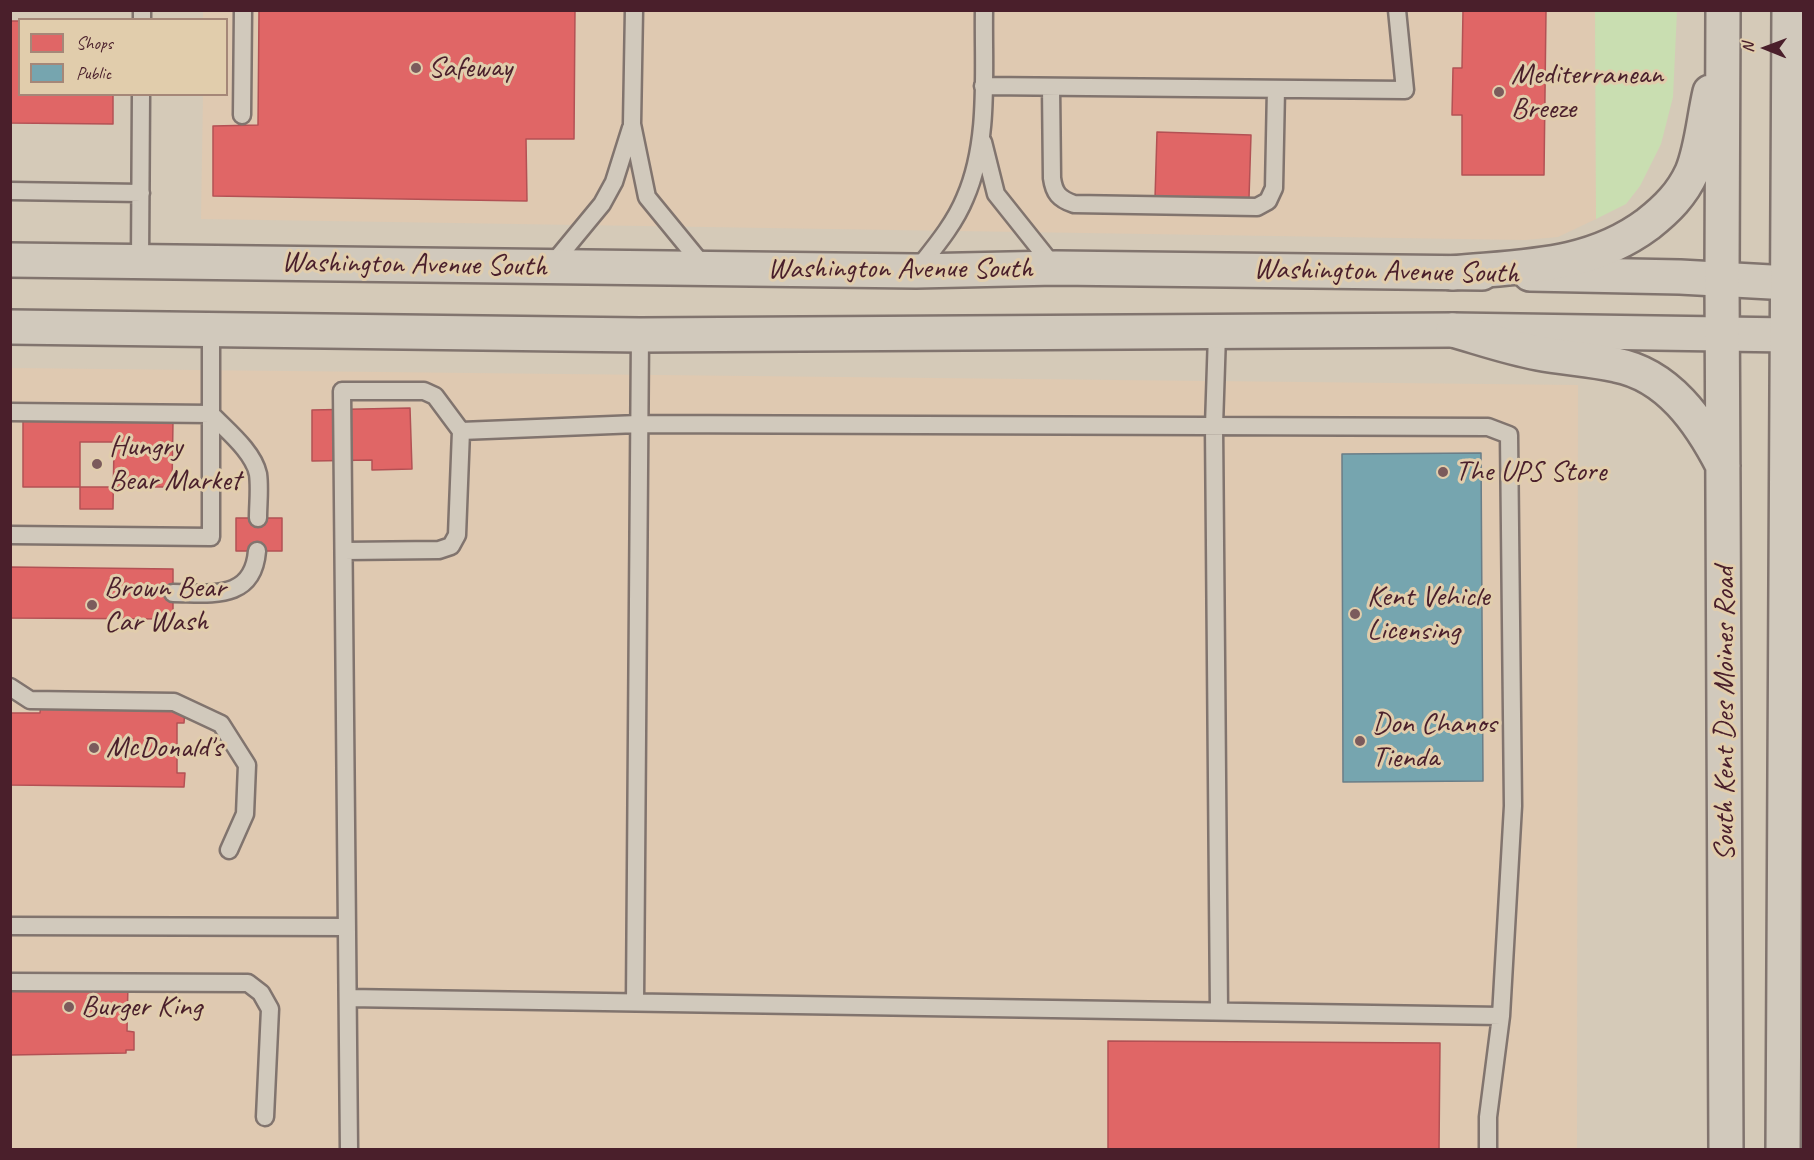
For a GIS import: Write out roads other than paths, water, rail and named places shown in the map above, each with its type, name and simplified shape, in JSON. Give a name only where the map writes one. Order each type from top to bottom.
[{"type":"main road","points":[[1789,18],[1803,90]]},
{"type":"main road","name":"South Kent Des Moines Road","points":[[1783,1149],[1789,18]]},
{"type":"main road","points":[[1452,273],[1569,261],[1599,253],[1628,239],[1671,207],[1692,171],[1723,21]]},
{"type":"main road","name":"South Kent Des Moines Road","points":[[1723,21],[1722,334],[1725,469],[1726,1149]]},
{"type":"main road","name":"Washington Avenue South","points":[[10,260],[916,271],[1056,268],[1452,273],[1722,279],[1789,283]]},
{"type":"main road","name":"Washington Avenue South","points":[[10,327],[640,335],[1217,334],[1453,330],[1789,335]]},
{"type":"main road","points":[[1453,330],[1537,353],[1618,365],[1645,375],[1676,397],[1695,417],[1725,469]]},
{"type":"lane","points":[[242,115],[243,10]]},
{"type":"lane","points":[[634,10],[632,124],[647,196],[706,268]]},
{"type":"lane","points":[[916,271],[964,201],[971,185],[981,133],[984,10]]},
{"type":"lane","points":[[983,86],[1405,90],[1397,10]]},
{"type":"lane","points":[[1051,87],[1052,178],[1054,192],[1062,200],[1074,204],[1257,207],[1268,201],[1274,188],[1276,89]]},
{"type":"lane","points":[[140,262],[141,96]]},
{"type":"lane","points":[[550,267],[602,204],[614,182],[632,124]]},
{"type":"lane","points":[[981,133],[996,194],[1056,268]]},
{"type":"lane","points":[[10,191],[141,193]]},
{"type":"lane","points":[[10,535],[211,537],[211,328]]},
{"type":"lane","points":[[1217,334],[1214,426],[1219,1011]]},
{"type":"lane","points":[[635,1002],[640,335]]},
{"type":"lane","points":[[344,551],[439,550],[451,546],[457,535],[461,431],[435,396],[424,391],[342,391],[349,1149]]},
{"type":"lane","points":[[10,412],[211,414],[246,452],[258,474],[258,518]]},
{"type":"lane","points":[[461,431],[638,424],[1488,427],[1509,435],[1513,801],[1501,1016],[1488,1117],[1488,1149]]},
{"type":"lane","points":[[173,593],[218,593],[236,589],[250,577],[257,551]]},
{"type":"lane","points":[[10,687],[30,700],[174,702],[221,724],[247,765],[245,813],[229,850]]},
{"type":"lane","points":[[10,926],[347,927]]},
{"type":"lane","points":[[10,982],[248,983],[261,993],[270,1009],[265,1117]]},
{"type":"lane","points":[[348,998],[1501,1016]]},
{"type":"place","name":"Safeway","points":[[416,68]]},
{"type":"place","name":"Mediterranean Breeze","points":[[1499,92]]},
{"type":"place","name":"Hungry Bear Market","points":[[97,464]]},
{"type":"place","name":"The UPS Store","points":[[1443,472]]},
{"type":"place","name":"Brown Bear Car Wash","points":[[92,605]]},
{"type":"place","name":"Kent Vehicle Licensing","points":[[1355,614]]},
{"type":"place","name":"Don Chanos Tienda","points":[[1360,741]]},
{"type":"place","name":"McDonald's","points":[[94,748]]},
{"type":"place","name":"Burger King","points":[[69,1007]]}]
